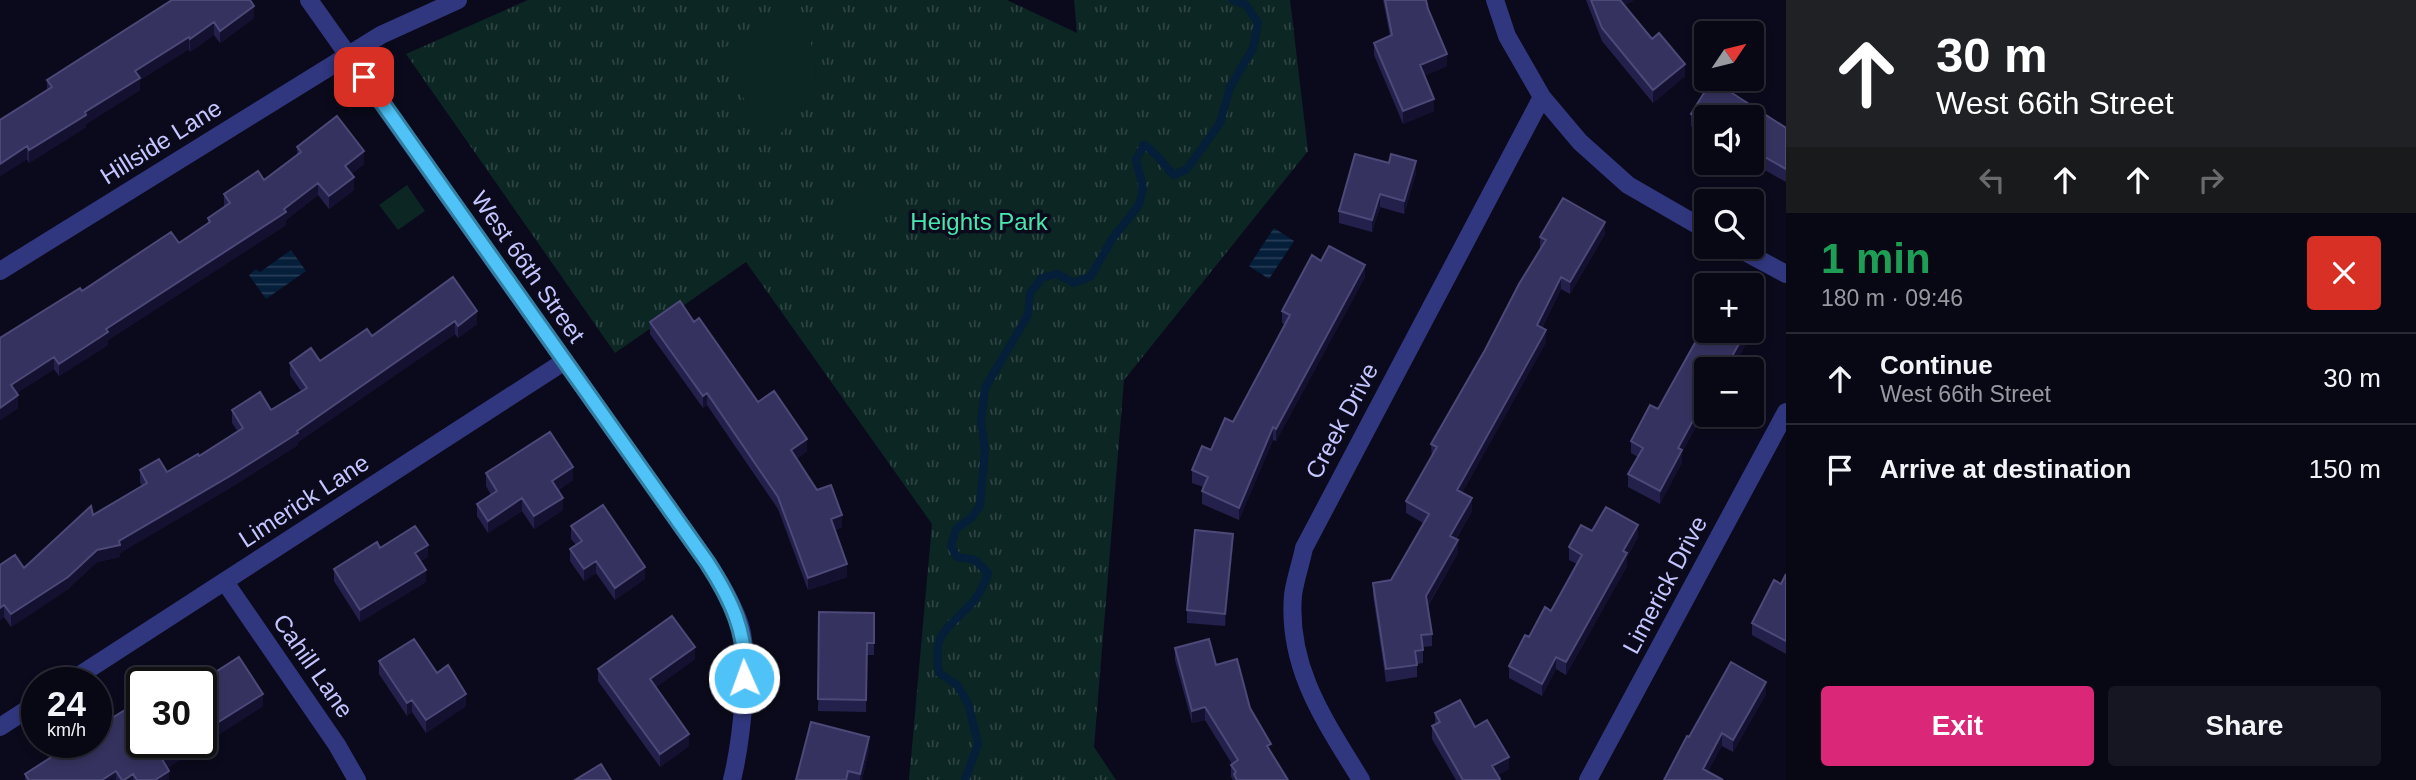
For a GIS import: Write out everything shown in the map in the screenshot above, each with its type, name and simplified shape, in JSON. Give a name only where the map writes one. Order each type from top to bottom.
[{"type":"street","name":"West 66th Street","points":[[309,0],[727,594],[741,627],[746,661],[732,780]]},
{"type":"street","name":"Hillside Lane","points":[[0,271],[381,35],[458,0]]},
{"type":"street","points":[[1495,0],[1507,36],[1542,97],[1580,142],[1628,185],[1694,223]]},
{"type":"street","name":"Creek Drive","points":[[1361,780],[1308,690],[1295,643],[1293,595],[1304,548],[1542,97]]},
{"type":"street","points":[[1758,259],[1786,274]]},
{"type":"street","name":"Limerick Lane","points":[[92,667],[565,361]]},
{"type":"street","name":"Limerick Drive","points":[[1588,780],[1786,412]]},
{"type":"street","name":"Cahill Lane","points":[[225,582],[337,745],[357,780]]},
{"type":"street","points":[[0,727],[21,713]]},
{"type":"green space","name":"Heights Park","points":[[528,0],[1007,0],[1077,33],[1074,0],[1290,0],[1308,151],[1124,380],[1094,747],[1116,780],[909,780],[932,524],[746,262],[615,353],[406,54]]},
{"type":"green space","points":[[792,5],[811,43],[815,78],[811,95],[802,111],[771,140],[715,54]]},
{"type":"green space","points":[[869,172],[895,199],[857,236],[831,209]]},
{"type":"green space","points":[[407,185],[425,211],[398,230],[379,205]]},
{"type":"water","points":[[1274,228],[1294,241],[1269,279],[1249,266]]},
{"type":"water","points":[[291,250],[306,271],[266,299],[249,275],[256,269],[260,272]]},
{"type":"building","points":[[172,0],[250,0],[254,6],[220,31],[214,22],[190,39],[189,37],[135,71],[140,78],[85,112],[86,115],[29,150],[27,146],[0,164],[0,120],[52,87],[47,80]]},
{"type":"building","points":[[1385,0],[1426,0],[1447,54],[1420,65],[1434,99],[1403,111],[1374,43],[1392,35]]},
{"type":"building","points":[[1591,0],[1620,0],[1652,39],[1659,33],[1685,64],[1653,90],[1602,28]]},
{"type":"building","points":[[1705,91],[1729,91],[1751,105],[1697,105]]},
{"type":"building","points":[[1764,114],[1786,128],[1786,169],[1764,157]]},
{"type":"building","points":[[337,116],[364,151],[345,166],[354,177],[329,196],[318,183],[284,209],[286,212],[106,329],[108,332],[59,364],[54,357],[11,385],[18,395],[0,408],[0,338],[80,288],[82,291],[171,232],[179,243],[210,222],[208,218],[230,203],[224,194],[258,171],[264,180],[301,152],[297,147]]},
{"type":"building","points":[[1355,154],[1389,163],[1391,154],[1416,161],[1404,201],[1380,194],[1372,220],[1339,211]]},
{"type":"building","points":[[1563,198],[1605,222],[1570,282],[1561,277],[1537,325],[1546,330],[1457,490],[1472,498],[1450,536],[1458,540],[1426,596],[1432,634],[1421,635],[1423,650],[1415,651],[1417,665],[1386,669],[1373,583],[1391,580],[1429,514],[1406,501],[1437,447],[1431,444],[1546,240],[1540,237]]},
{"type":"building","points":[[1329,246],[1365,265],[1276,429],[1273,427],[1239,508],[1202,491],[1208,477],[1192,470],[1202,446],[1211,450],[1225,418],[1233,422],[1290,315],[1282,311],[1312,255],[1321,261]]},
{"type":"building","points":[[453,277],[477,311],[458,326],[455,321],[297,431],[298,433],[119,541],[120,545],[97,550],[68,577],[11,614],[4,605],[0,608],[0,565],[15,555],[24,568],[91,506],[93,515],[147,483],[140,470],[159,459],[167,472],[198,454],[199,456],[243,428],[232,410],[260,392],[271,410],[307,388],[290,363],[311,348],[320,361],[367,329],[372,336]]},
{"type":"building","points":[[680,301],[694,322],[699,318],[758,402],[774,391],[807,439],[791,450],[817,490],[831,485],[842,515],[831,519],[847,564],[808,578],[778,497],[707,393],[703,396],[650,322]]},
{"type":"building","points":[[1695,343],[1739,343],[1732,357],[1694,357],[1694,419],[1678,448],[1682,450],[1660,491],[1628,474],[1643,448],[1631,441],[1650,405],[1658,409]]},
{"type":"building","points":[[550,432],[573,467],[552,481],[563,498],[534,516],[522,498],[488,521],[477,504],[497,491],[486,473]]},
{"type":"building","points":[[603,505],[645,567],[615,588],[596,561],[584,569],[570,549],[582,541],[571,526]]},
{"type":"building","points":[[1606,507],[1638,525],[1623,551],[1627,553],[1566,662],[1556,657],[1542,684],[1509,666],[1525,635],[1529,637],[1545,607],[1551,611],[1582,555],[1569,547],[1581,525],[1592,531]]},
{"type":"building","points":[[415,526],[428,545],[415,553],[426,570],[360,610],[334,569],[377,542],[380,548]]},
{"type":"building","points":[[1195,530],[1233,534],[1225,614],[1187,610]]},
{"type":"building","points":[[1786,574],[1786,641],[1752,623],[1774,580],[1781,584]]},
{"type":"building","points":[[819,612],[874,613],[874,643],[867,643],[866,700],[818,699]]},
{"type":"building","points":[[672,616],[695,647],[650,679],[689,734],[660,754],[598,669]]},
{"type":"building","points":[[414,639],[437,673],[448,665],[466,694],[426,720],[412,700],[407,703],[379,661]]},
{"type":"building","points":[[1209,639],[1216,665],[1237,659],[1250,708],[1271,744],[1267,746],[1288,780],[1237,780],[1231,765],[1238,760],[1205,707],[1192,711],[1175,648]]},
{"type":"building","points":[[239,657],[263,694],[217,723],[217,671]]},
{"type":"building","points":[[1731,662],[1766,682],[1733,740],[1722,733],[1703,769],[1723,780],[1664,780],[1687,736],[1689,737]]},
{"type":"building","points":[[1460,700],[1475,727],[1487,720],[1509,757],[1492,766],[1499,780],[1463,780],[1432,726],[1440,722],[1435,713]]},
{"type":"building","points":[[126,709],[126,758],[164,758],[169,771],[155,780],[137,780],[133,774],[122,780],[116,771],[102,780],[29,780],[25,774],[50,758],[112,758],[112,718]]},
{"type":"building","points":[[811,722],[869,737],[860,774],[848,771],[846,780],[796,780]]},
{"type":"building","points":[[601,764],[611,780],[575,780]]},
{"type":"waterway","points":[[965,780],[978,744],[968,703],[957,685],[939,673],[937,658],[945,630],[978,595],[988,573],[975,560],[957,557],[951,546],[956,529],[972,517],[980,505],[985,451],[981,422],[985,388],[1028,315],[1030,293],[1042,278],[1057,274],[1074,283],[1091,276],[1112,239],[1139,205],[1143,189],[1136,159],[1144,145],[1174,175],[1187,169],[1220,123],[1230,87],[1253,48],[1258,23],[1246,5],[1233,0]]},
{"type":"route","points":[[364,77],[707,562],[727,594],[741,627],[746,661],[744,678]]}]
